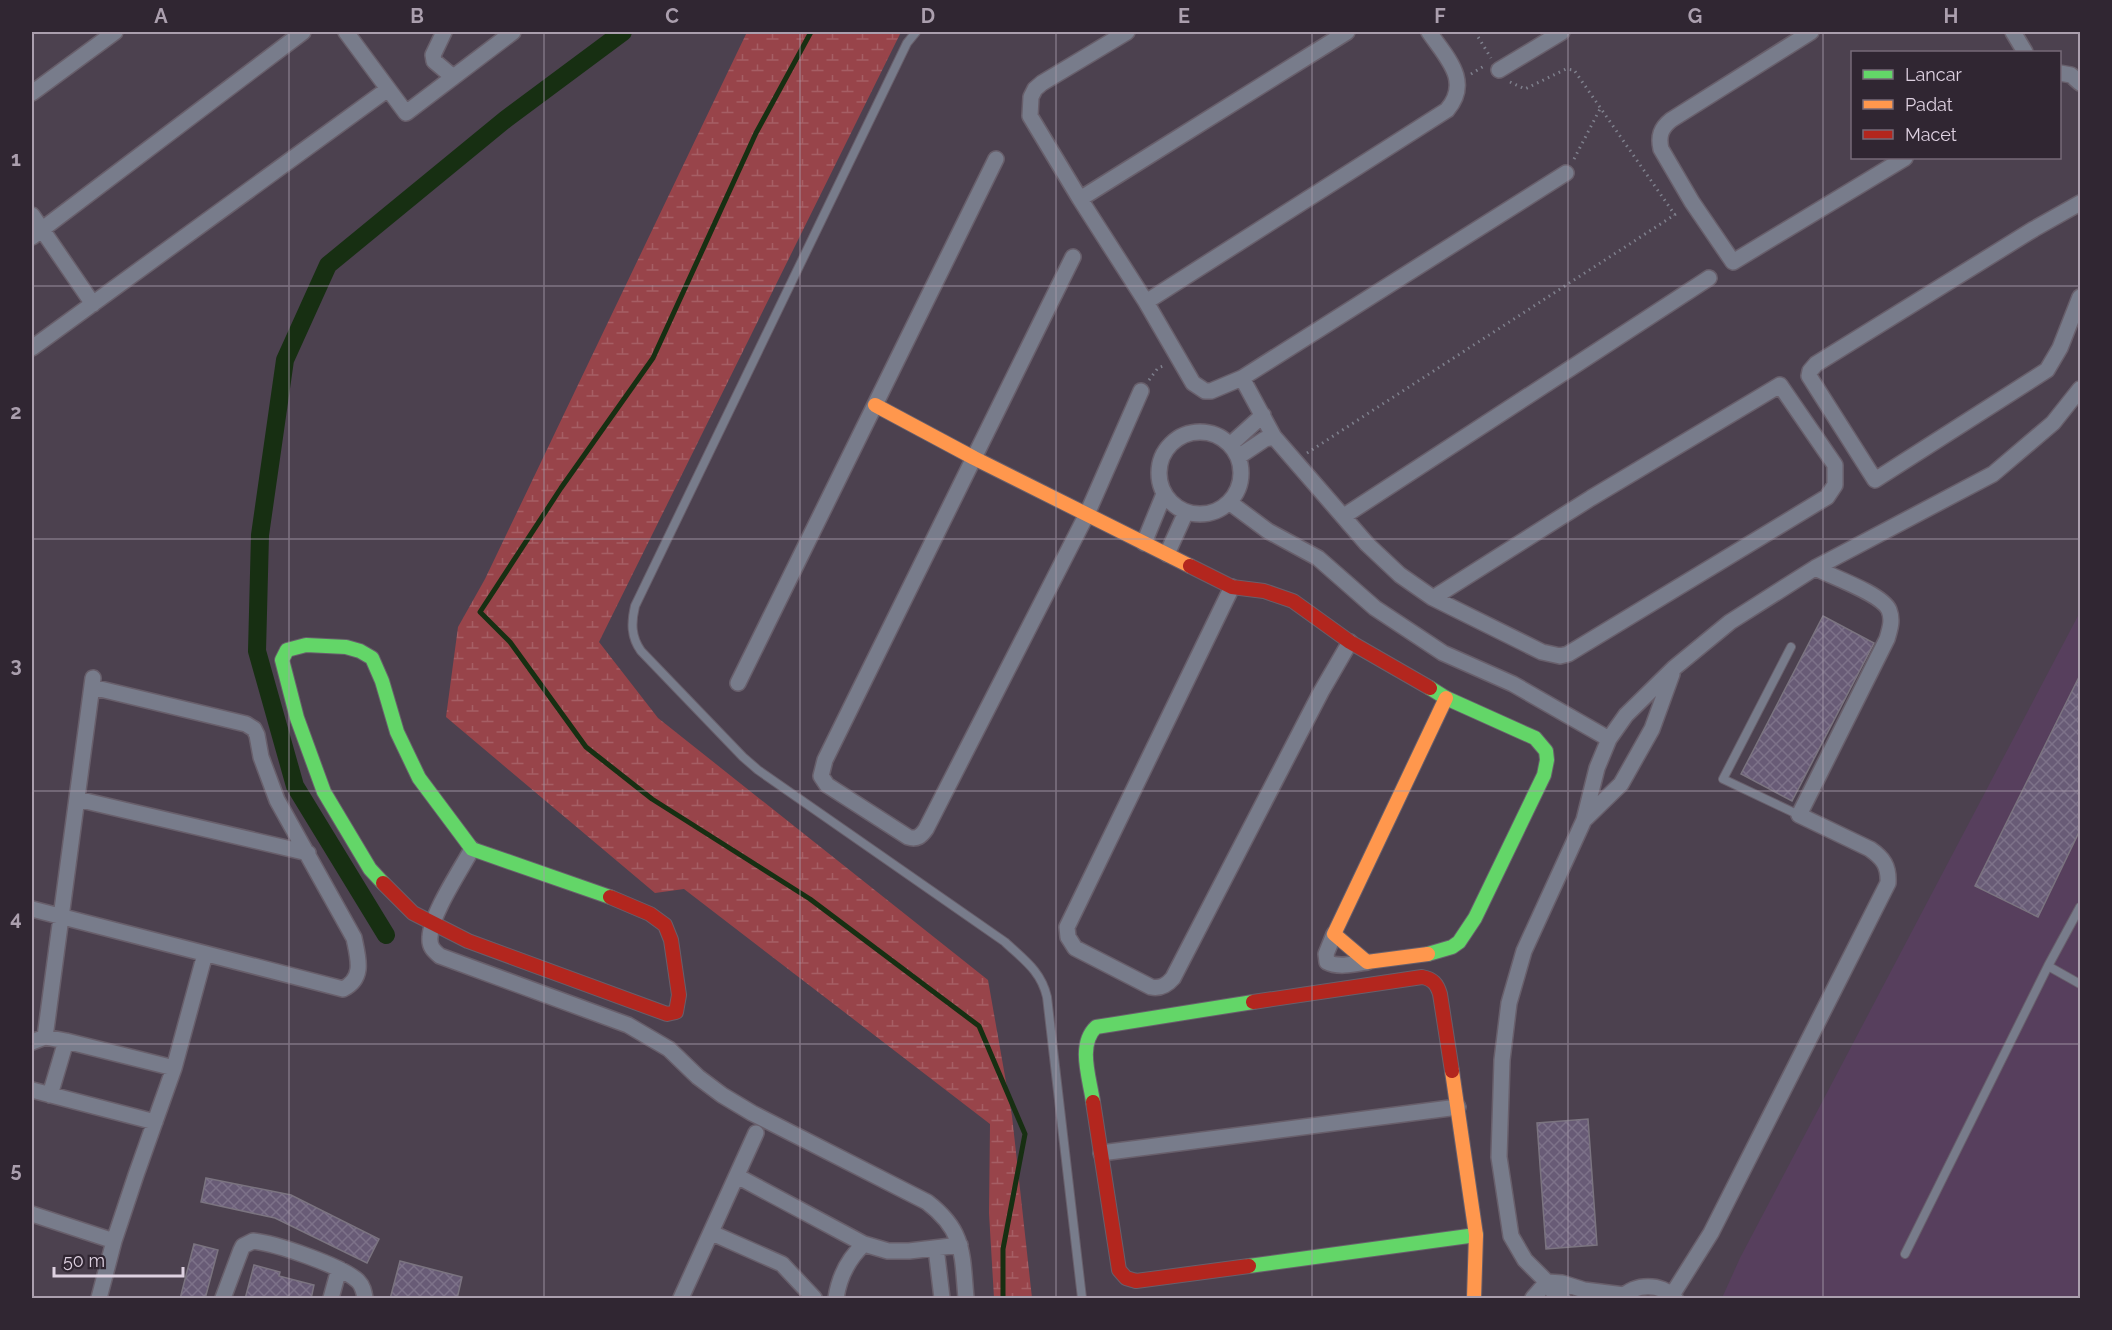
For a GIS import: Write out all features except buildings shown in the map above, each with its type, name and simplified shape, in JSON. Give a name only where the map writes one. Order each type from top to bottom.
[{"type":"street","points":[[32,93],[115,32]]},
{"type":"street","points":[[36,233],[303,32]]},
{"type":"street","points":[[346,32],[406,113],[513,32]]},
{"type":"street","points":[[444,32],[433,55],[434,61],[453,77]]},
{"type":"street","points":[[1127,32],[1035,89],[1031,97],[1030,116],[1146,302],[1192,383],[1205,392],[1242,378],[1566,173]]},
{"type":"street","points":[[1080,199],[1347,32]]},
{"type":"street","points":[[1146,302],[1447,110],[1454,102],[1458,91],[1458,81],[1455,71],[1429,32]]},
{"type":"street","points":[[1499,70],[1562,32]]},
{"type":"street","points":[[1811,32],[1664,126],[1659,141],[1661,149],[1692,202],[1733,262],[1903,159]]},
{"type":"street","points":[[2013,32],[2024,51]]},
{"type":"street","points":[[2061,73],[2071,75],[2080,82]]},
{"type":"street","points":[[32,348],[388,88]]},
{"type":"street","points":[[738,683],[996,159]]},
{"type":"street","points":[[2080,203],[1816,364],[1809,376],[1875,480],[2043,373],[2060,348],[2080,297]]},
{"type":"street","points":[[32,215],[36,233],[93,304]]},
{"type":"street","points":[[1073,257],[830,750],[821,771],[821,776],[827,785],[908,837],[919,837],[926,829],[1087,514],[1141,391]]},
{"type":"street","points":[[1344,516],[1708,278]]},
{"type":"street","points":[[1242,378],[1274,436],[1367,544],[1400,574],[1433,598],[1542,652],[1560,656],[1568,654],[1827,496],[1835,485],[1835,465],[1780,385],[1591,498],[1433,598]]},
{"type":"street","points":[[1563,1299],[1555,1294],[1547,1282],[1525,1260],[1510,1236],[1499,1156],[1502,1060],[1509,1003],[1524,951],[1584,820],[1596,768],[1610,739],[1626,715],[1674,668],[1730,622],[1815,568],[1993,474],[2053,423],[2080,389]]},
{"type":"street","points":[[1796,406],[1819,394]]},
{"type":"street","points":[[875,405],[974,458],[1232,587],[1264,591],[1293,601],[1350,642],[1446,698],[1535,738],[1546,751],[1544,775],[1475,918],[1459,942],[1443,950],[1427,954],[1340,965],[1330,964],[1327,962],[1326,954],[1334,934],[1446,698]]},
{"type":"street","points":[[1234,451],[1263,416]]},
{"type":"street","points":[[1194,432],[1207,432],[1219,436],[1234,451],[1241,469],[1240,481],[1229,502],[1220,509],[1209,513],[1186,512],[1174,505],[1164,494],[1159,482],[1162,455],[1170,444],[1181,436],[1194,432]]},
{"type":"street","points":[[1234,451],[1274,436]]},
{"type":"street","points":[[1835,465],[1858,453]]},
{"type":"street","points":[[1144,543],[1164,494]]},
{"type":"street","points":[[1229,502],[1268,531],[1318,558],[1375,608],[1443,653],[1513,684],[1610,739]]},
{"type":"street","points":[[1167,554],[1186,512]]},
{"type":"street","points":[[1547,1282],[1562,1283],[1584,1290],[1623,1297],[1636,1289],[1648,1287],[1661,1289],[1674,1297],[1711,1233],[1888,883],[1889,873],[1880,856],[1799,815],[1887,639],[1891,626],[1889,608],[1880,599],[1815,568]]},
{"type":"street","points":[[1232,587],[1067,927],[1068,937],[1075,948],[1151,987],[1157,989],[1173,978],[1321,692],[1350,642]]},
{"type":"street","points":[[306,645],[346,647],[372,658],[382,681],[397,732],[419,778],[472,849],[627,903],[650,914],[665,925],[671,940],[679,995],[676,1012],[666,1014],[468,941],[433,922],[413,913],[402,904],[370,869],[324,792],[297,718],[283,666],[282,660],[287,650],[306,645]]},
{"type":"street","points":[[1584,820],[1621,784],[1652,729],[1674,668]]},
{"type":"street","points":[[32,909],[61,916],[343,989],[352,985],[358,975],[354,938],[276,800],[254,729],[246,724],[93,682],[61,916],[38,1039],[66,1041],[174,1068]]},
{"type":"street","points":[[77,799],[308,853]]},
{"type":"street","points":[[472,849],[433,922],[429,939],[432,949],[440,956],[628,1025],[669,1049],[698,1077],[752,1113],[927,1202],[950,1222],[960,1245],[966,1299]]},
{"type":"street","points":[[1334,934],[1367,962]]},
{"type":"street","points":[[99,1299],[114,1241],[174,1068],[206,954]]},
{"type":"street","points":[[1474,1299],[1476,1235],[1458,1107],[1440,994],[1436,982],[1422,977],[1099,1025],[1093,1028],[1086,1039],[1085,1048],[1119,1270],[1129,1280],[1136,1281],[1476,1235]]},
{"type":"street","points":[[50,1095],[66,1041]]},
{"type":"street","points":[[32,1090],[155,1122]]},
{"type":"street","points":[[1101,1153],[1458,1107]]},
{"type":"street","points":[[681,1299],[756,1133]]},
{"type":"street","points":[[737,1176],[864,1245],[888,1251],[960,1245]]},
{"type":"street","points":[[32,1214],[114,1241]]},
{"type":"street","points":[[712,1233],[782,1264],[814,1299]]},
{"type":"street","points":[[223,1299],[241,1250],[253,1241],[339,1269],[357,1280],[363,1288],[365,1299]]},
{"type":"street","points":[[836,1299],[843,1274],[850,1260],[864,1245]]},
{"type":"street","points":[[936,1248],[942,1299]]},
{"type":"street","points":[[331,1299],[339,1269]]},
{"type":"street","points":[[1533,1299],[1547,1282]]},
{"type":"lane","points":[[916,32],[907,43],[635,606],[632,631],[641,651],[758,770],[1005,942],[1031,967],[1043,983],[1082,1299]]},
{"type":"lane","points":[[1791,647],[1723,778],[1799,815]]},
{"type":"lane","points":[[1905,1254],[2080,907]]},
{"type":"lane","points":[[2049,966],[2080,984]]},
{"type":"path","points":[[1458,81],[1493,61],[1475,32]]},
{"type":"path","points":[[1499,70],[1507,80],[1526,89],[1566,69],[1574,70],[1674,215]]},
{"type":"path","points":[[1566,173],[1601,107]]},
{"type":"path","points":[[1295,461],[1692,202]]},
{"type":"path","points":[[1141,391],[1158,368],[1179,359]]},
{"type":"shaded area","points":[[2080,612],[2080,1298],[1722,1298],[1740,1258]]},
{"type":"green space","points":[[747,32],[901,32],[599,642],[658,718],[988,980],[1012,1116],[1032,1298],[994,1298],[989,1213],[990,1124],[684,889],[655,893],[446,717],[458,627],[485,579]]},
{"type":"waterway","points":[[386,935],[295,786],[257,651],[260,535],[285,360],[328,265],[506,119],[623,32]]},
{"type":"waterway","points":[[811,32],[756,133],[653,358],[561,488],[480,612],[510,642],[586,747],[652,799],[810,899],[979,1026],[1025,1134],[1003,1249],[1003,1298]]},
{"type":"traffic: fast","points":[[306,645],[346,647],[372,658],[382,681],[397,732],[419,778],[472,849],[610,897]]},
{"type":"traffic: fast","points":[[306,645],[287,650],[282,660],[297,718],[324,792],[370,869],[383,883]]},
{"type":"traffic: fast","points":[[1428,954],[1452,947],[1459,942],[1475,918],[1544,775],[1547,760],[1546,751],[1535,738],[1446,698],[1430,688]]},
{"type":"traffic: fast","points":[[1093,1102],[1086,1053],[1090,1034],[1096,1027],[1253,1002]]},
{"type":"traffic: fast","points":[[1249,1266],[1476,1235]]},
{"type":"traffic: slow","points":[[875,405],[974,458],[1190,566]]},
{"type":"traffic: slow","points":[[1428,954],[1367,962],[1334,934],[1446,698]]},
{"type":"traffic: slow","points":[[1452,1071],[1476,1235],[1474,1298]]},
{"type":"traffic: jam","points":[[1190,566],[1232,587],[1264,591],[1293,601],[1350,642],[1430,688]]},
{"type":"traffic: jam","points":[[383,883],[413,913],[468,941],[667,1014],[676,1012],[679,995],[671,940],[665,925],[650,914],[610,897]]},
{"type":"traffic: jam","points":[[1253,1002],[1422,977],[1429,979],[1440,994],[1452,1071]]},
{"type":"traffic: jam","points":[[1093,1102],[1119,1270],[1126,1278],[1136,1281],[1249,1266]]}]
